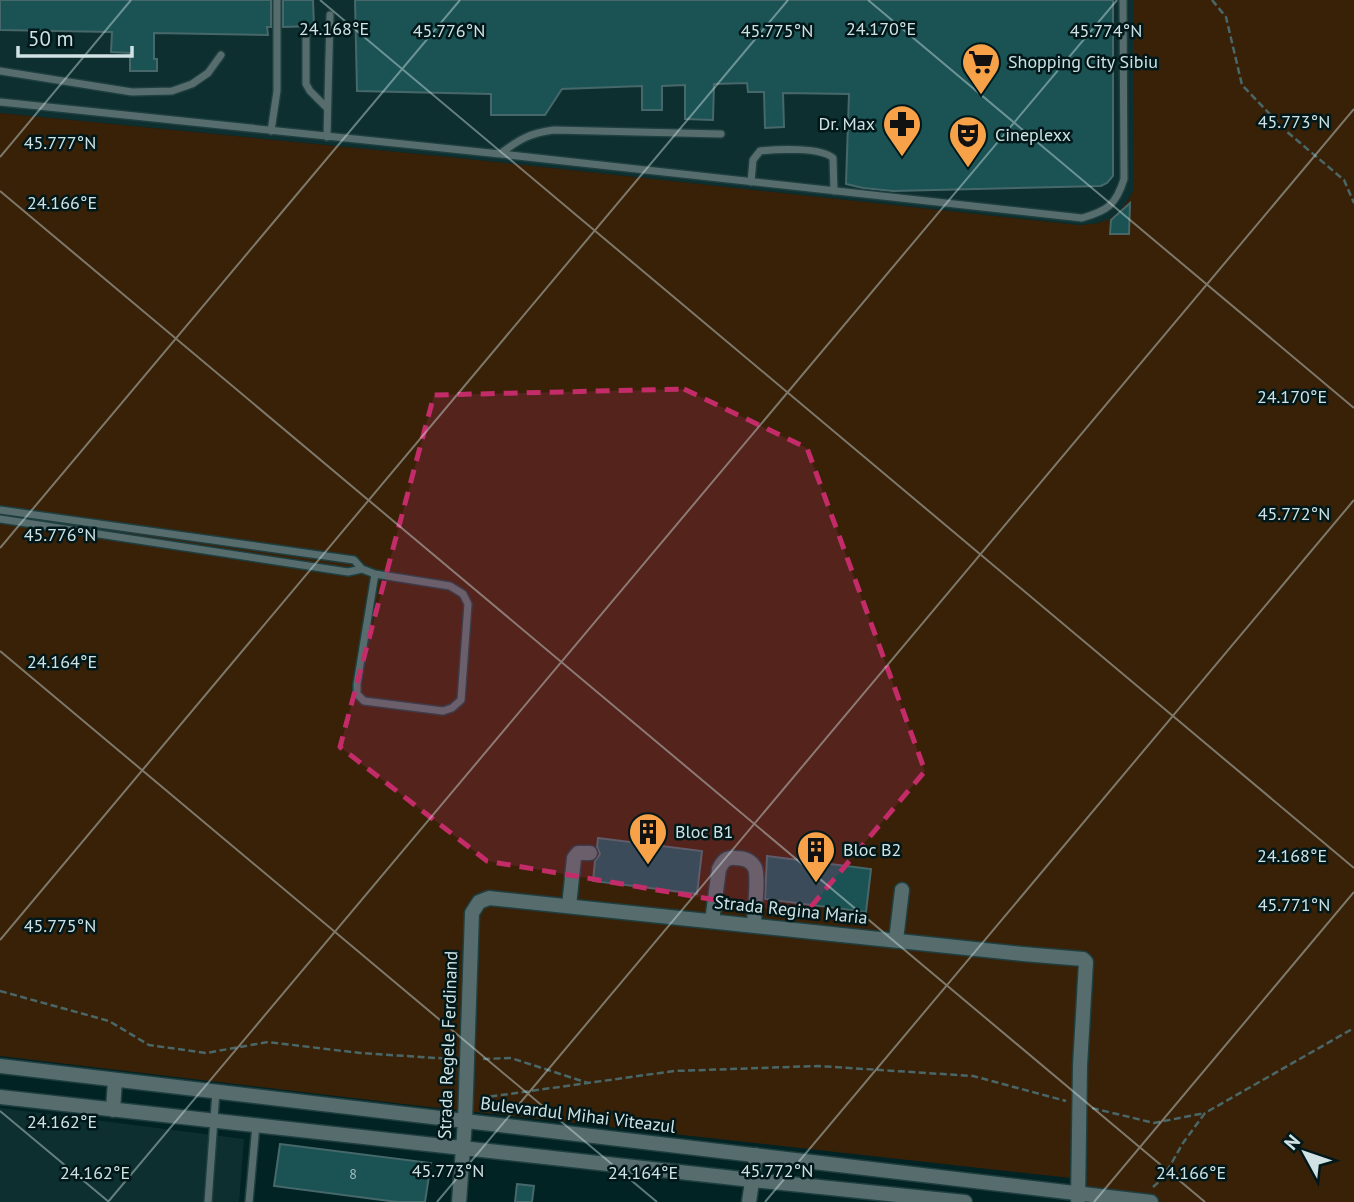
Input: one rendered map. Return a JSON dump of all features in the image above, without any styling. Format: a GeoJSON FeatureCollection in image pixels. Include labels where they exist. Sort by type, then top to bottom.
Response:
{"type":"FeatureCollection","features":[{"type":"Feature","properties":{"kind":"street"},"geometry":{"type":"LineString","coordinates":[[569,906],[574,858],[578,853],[590,853]]}},
{"type":"Feature","properties":{"kind":"street"},"geometry":{"type":"LineString","coordinates":[[712,921],[722,862],[729,857],[740,858],[749,861],[755,868],[757,878],[754,926]]}},
{"type":"Feature","properties":{"kind":"street"},"geometry":{"type":"LineString","coordinates":[[896,940],[902,890]]}},
{"type":"Feature","properties":{"kind":"street","name":"Strada Regina Maria"},"geometry":{"type":"LineString","coordinates":[[489,898],[1083,959],[1086,962],[1080,1105]]}},
{"type":"Feature","properties":{"kind":"street","name":"Strada Regele Ferdinand"},"geometry":{"type":"LineString","coordinates":[[459,1202],[465,1121],[472,913],[479,902],[489,898]]}},
{"type":"Feature","properties":{"kind":"street","name":"Bulevardul Mihai Viteazul"},"geometry":{"type":"LineString","coordinates":[[0,1066],[756,1155],[1078,1197],[1144,1201]]}},
{"type":"Feature","properties":{"kind":"street"},"geometry":{"type":"LineString","coordinates":[[113,1110],[115,1080]]}},
{"type":"Feature","properties":{"kind":"street"},"geometry":{"type":"LineString","coordinates":[[0,1097],[965,1202]]}},
{"type":"Feature","properties":{"kind":"street"},"geometry":{"type":"LineString","coordinates":[[1078,1197],[1080,1105]]}},
{"type":"Feature","properties":{"kind":"street"},"geometry":{"type":"LineString","coordinates":[[749,1202],[756,1155]]}},
{"type":"Feature","properties":{"kind":"lane"},"geometry":{"type":"LineString","coordinates":[[271,131],[277,91],[277,0]]}},
{"type":"Feature","properties":{"kind":"lane"},"geometry":{"type":"LineString","coordinates":[[0,102],[1082,218],[1100,213],[1119,193],[1124,179],[1123,0]]}},
{"type":"Feature","properties":{"kind":"lane"},"geometry":{"type":"LineString","coordinates":[[327,137],[330,15]]}},
{"type":"Feature","properties":{"kind":"lane"},"geometry":{"type":"LineString","coordinates":[[306,34],[306,84],[327,107]]}},
{"type":"Feature","properties":{"kind":"lane"},"geometry":{"type":"LineString","coordinates":[[0,71],[132,92],[172,91],[192,84],[208,73],[222,55]]}},
{"type":"Feature","properties":{"kind":"lane"},"geometry":{"type":"LineString","coordinates":[[500,154],[534,132],[554,130],[721,134]]}},
{"type":"Feature","properties":{"kind":"lane"},"geometry":{"type":"LineString","coordinates":[[751,182],[753,160],[760,151],[776,149],[822,152],[833,159],[834,191]]}},
{"type":"Feature","properties":{"kind":"lane"},"geometry":{"type":"LineString","coordinates":[[0,510],[354,560],[362,569],[375,574],[450,586],[463,594],[468,604],[461,700],[452,708],[443,711],[363,701],[357,694],[375,574]]}},
{"type":"Feature","properties":{"kind":"lane"},"geometry":{"type":"LineString","coordinates":[[0,519],[348,572],[362,569]]}},
{"type":"Feature","properties":{"kind":"lane"},"geometry":{"type":"LineString","coordinates":[[208,1202],[216,1091]]}},
{"type":"Feature","properties":{"kind":"lane"},"geometry":{"type":"LineString","coordinates":[[250,1202],[256,1125]]}},
{"type":"Feature","properties":{"kind":"path"},"geometry":{"type":"LineString","coordinates":[[1212,0],[1226,18],[1242,85],[1286,131],[1344,180],[1354,203]]}},
{"type":"Feature","properties":{"kind":"path"},"geometry":{"type":"LineString","coordinates":[[0,991],[109,1021],[149,1045],[161,1047],[206,1053],[268,1042],[360,1053],[467,1060],[510,1058],[591,1084]]}},
{"type":"Feature","properties":{"kind":"path"},"geometry":{"type":"LineString","coordinates":[[465,1100],[674,1071],[818,1066],[972,1076],[1154,1123],[1205,1113],[1354,1028]]}},
{"type":"Feature","properties":{"kind":"path"},"geometry":{"type":"LineString","coordinates":[[1144,1201],[1163,1178],[1183,1143],[1205,1113]]}},
{"type":"Feature","properties":{"kind":"highlighted area"},"geometry":{"type":"Polygon","coordinates":[[[684,389],[807,448],[925,771],[804,915],[487,861],[340,747],[434,395],[684,389]]]}},
{"type":"Feature","properties":{"kind":"shaded area"},"geometry":{"type":"Polygon","coordinates":[[[0,0],[1133,0],[1133,191],[1125,206],[1110,220],[1079,225],[449,157],[0,113],[0,0]]]}},
{"type":"Feature","properties":{"kind":"shaded area"},"geometry":{"type":"Polygon","coordinates":[[[1133,0],[1354,0],[1354,1202],[1070,1202],[1071,1178],[0,1056],[0,113],[449,157],[1079,225],[1097,223],[1112,217],[1123,207],[1133,191],[1133,0]]]}},
{"type":"Feature","properties":{"kind":"shaded area"},"geometry":{"type":"Polygon","coordinates":[[[0,1108],[244,1139],[239,1202],[0,1202],[0,1108]]]}},
{"type":"Feature","properties":{"kind":"building"},"geometry":{"type":"Polygon","coordinates":[[[0,0],[271,0],[271,27],[267,27],[268,35],[154,33],[157,71],[130,71],[130,53],[111,52],[112,32],[0,30],[0,0]]]}},
{"type":"Feature","properties":{"kind":"building"},"geometry":{"type":"Polygon","coordinates":[[[283,0],[313,0],[314,26],[283,27],[283,0]]]}},
{"type":"Feature","properties":{"kind":"building","name":"Shopping City Sibiu"},"geometry":{"type":"Polygon","coordinates":[[[355,0],[1113,0],[1113,176],[1101,186],[893,191],[846,184],[849,94],[783,93],[784,127],[765,128],[764,92],[748,92],[747,83],[714,84],[713,120],[685,119],[685,85],[662,86],[662,110],[642,110],[642,86],[562,89],[545,115],[491,115],[491,94],[357,91],[355,0]]]}},
{"type":"Feature","properties":{"kind":"building"},"geometry":{"type":"Polygon","coordinates":[[[1130,203],[1129,234],[1110,234],[1111,220],[1130,203]]]}},
{"type":"Feature","properties":{"kind":"building","name":"Bloc B1"},"geometry":{"type":"Polygon","coordinates":[[[598,838],[702,851],[697,894],[593,881],[595,861],[600,854],[597,847],[598,838]]]}},
{"type":"Feature","properties":{"kind":"building","name":"Bloc B2"},"geometry":{"type":"Polygon","coordinates":[[[767,856],[871,869],[866,912],[765,899],[767,856]]]}},
{"type":"Feature","properties":{"kind":"building"},"geometry":{"type":"Polygon","coordinates":[[[280,1144],[431,1163],[425,1202],[397,1202],[274,1186],[280,1144]]]}},
{"type":"Feature","properties":{"kind":"building"},"geometry":{"type":"Polygon","coordinates":[[[517,1184],[534,1186],[532,1202],[515,1202],[517,1184]]]}},
{"type":"Feature","properties":{"kind":"place","name":"Shopping City Sibiu"},"geometry":{"type":"Point","coordinates":[981,96]}},
{"type":"Feature","properties":{"kind":"place","name":"Dr. Max"},"geometry":{"type":"Point","coordinates":[902,158]}},
{"type":"Feature","properties":{"kind":"place","name":"Cineplexx"},"geometry":{"type":"Point","coordinates":[968,169]}},
{"type":"Feature","properties":{"kind":"place","name":"Bloc B1"},"geometry":{"type":"Point","coordinates":[648,866]}},
{"type":"Feature","properties":{"kind":"place","name":"Bloc B2"},"geometry":{"type":"Point","coordinates":[816,884]}}]}
